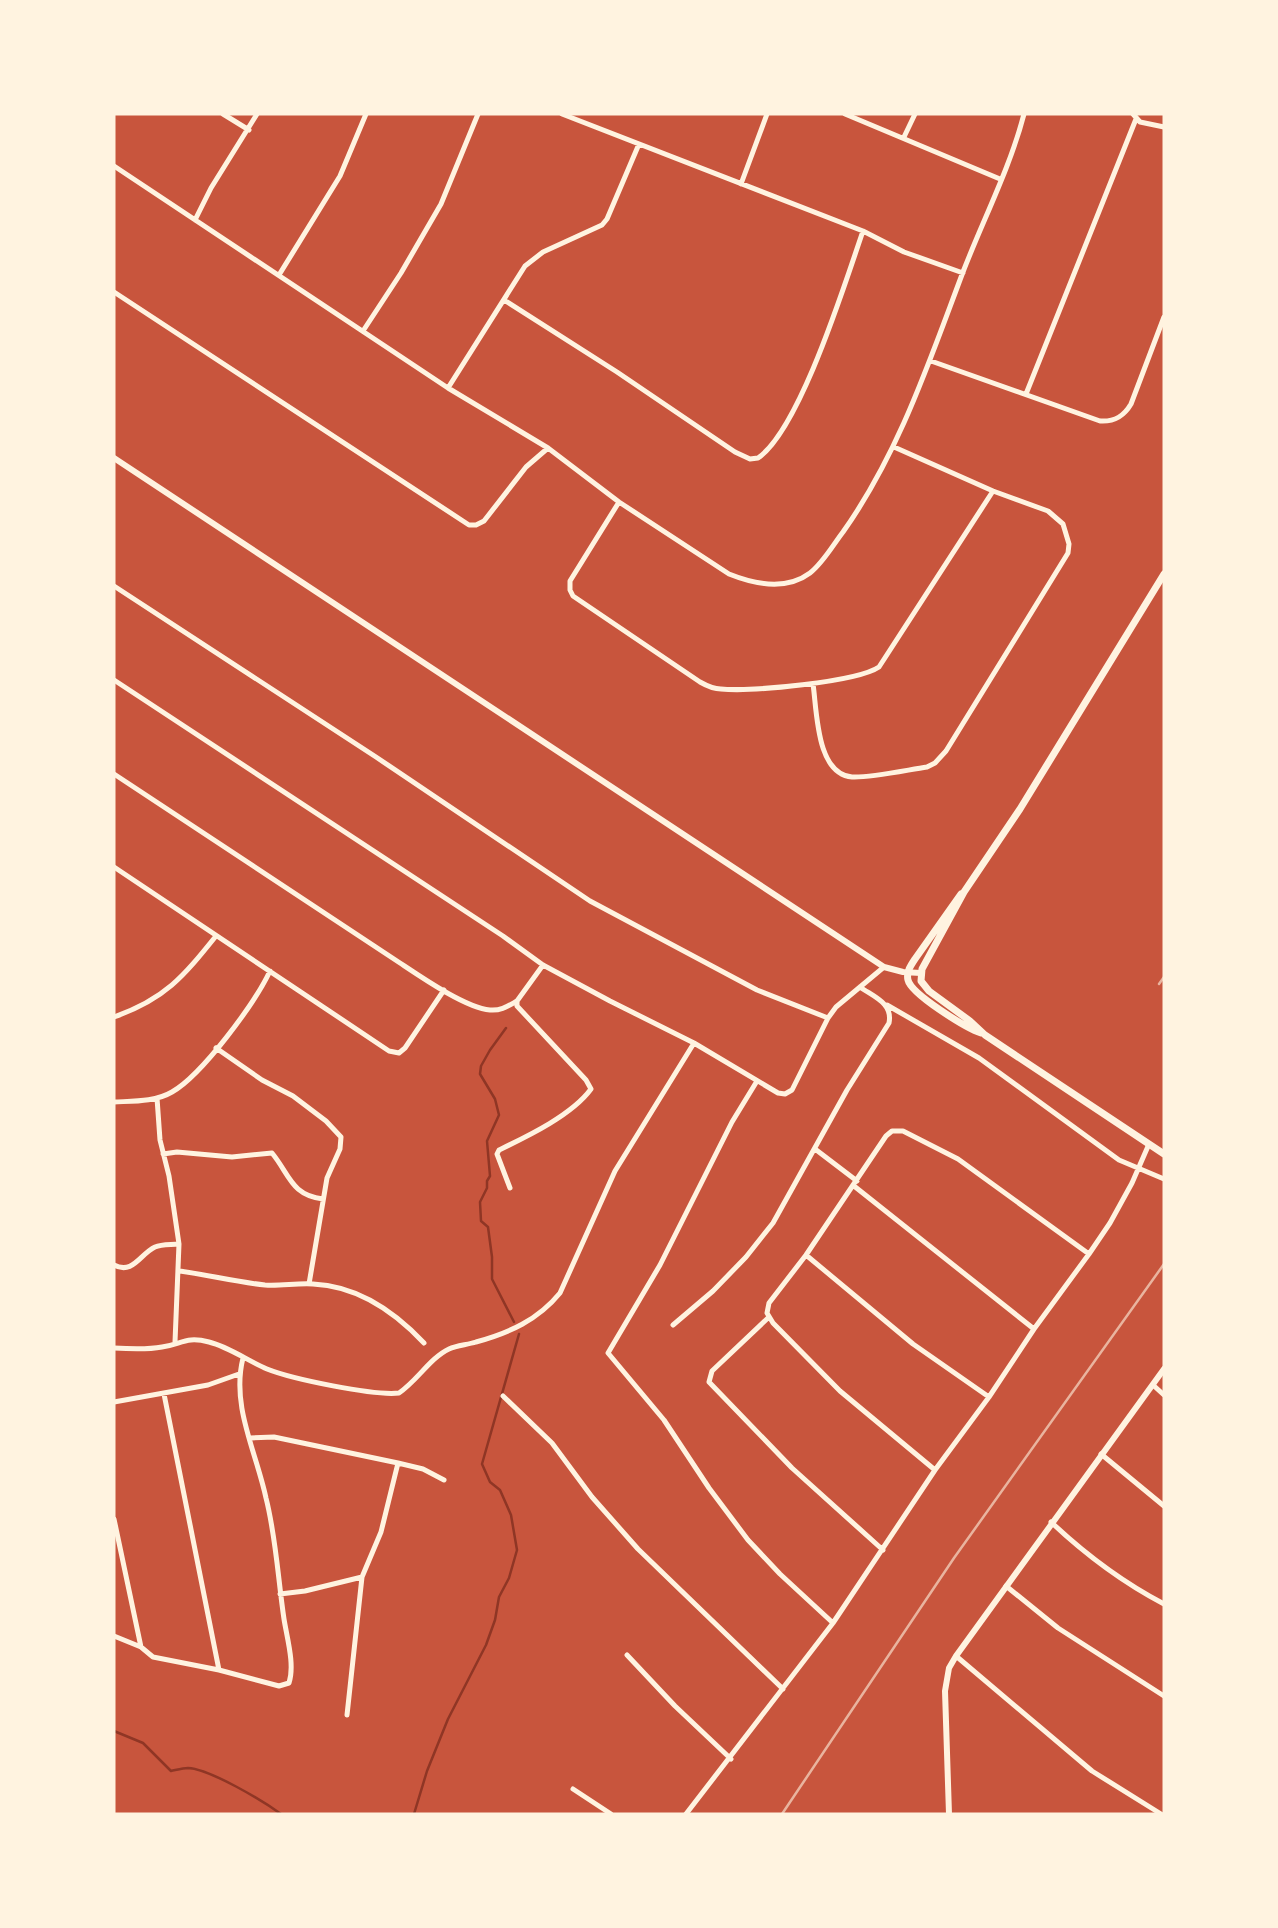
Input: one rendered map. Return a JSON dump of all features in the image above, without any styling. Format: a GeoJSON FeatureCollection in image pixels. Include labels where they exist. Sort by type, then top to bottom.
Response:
{"type":"FeatureCollection","features":[{"type":"Feature","properties":{"kind":"main road"},"geometry":{"type":"LineString","coordinates":[[1164,574],[1026,799],[964,892],[921,973],[921,981],[929,991],[985,1035],[1164,1154]]}},
{"type":"Feature","properties":{"kind":"main road"},"geometry":{"type":"LineString","coordinates":[[964,892],[947,911],[915,959],[908,972],[908,982],[914,990],[967,1027],[985,1035]]}},
{"type":"Feature","properties":{"kind":"street"},"geometry":{"type":"LineString","coordinates":[[223,114],[249,130]]}},
{"type":"Feature","properties":{"kind":"street"},"geometry":{"type":"LineString","coordinates":[[195,220],[211,188],[257,114]]}},
{"type":"Feature","properties":{"kind":"street"},"geometry":{"type":"LineString","coordinates":[[279,275],[340,176],[366,114]]}},
{"type":"Feature","properties":{"kind":"street"},"geometry":{"type":"LineString","coordinates":[[362,331],[429,227],[478,114]]}},
{"type":"Feature","properties":{"kind":"street"},"geometry":{"type":"LineString","coordinates":[[562,114],[863,231],[904,252],[963,273]]}},
{"type":"Feature","properties":{"kind":"street"},"geometry":{"type":"LineString","coordinates":[[741,184],[767,114]]}},
{"type":"Feature","properties":{"kind":"street"},"geometry":{"type":"LineString","coordinates":[[845,114],[1000,179]]}},
{"type":"Feature","properties":{"kind":"street"},"geometry":{"type":"LineString","coordinates":[[904,137],[915,114]]}},
{"type":"Feature","properties":{"kind":"street"},"geometry":{"type":"LineString","coordinates":[[114,167],[448,388],[548,448],[619,502],[729,574],[749,582],[779,584],[809,574],[820,563],[860,507],[894,447],[931,361],[1024,114]]}},
{"type":"Feature","properties":{"kind":"street"},"geometry":{"type":"LineString","coordinates":[[1026,394],[1135,116],[1145,124],[1164,127]]}},
{"type":"Feature","properties":{"kind":"street"},"geometry":{"type":"LineString","coordinates":[[448,388],[525,266],[543,251],[602,225],[615,203],[639,144]]}},
{"type":"Feature","properties":{"kind":"street"},"geometry":{"type":"LineString","coordinates":[[504,300],[735,452],[750,459],[758,458],[778,435],[800,396],[838,303],[863,231]]}},
{"type":"Feature","properties":{"kind":"street"},"geometry":{"type":"LineString","coordinates":[[114,292],[469,525],[484,521],[526,467],[548,448]]}},
{"type":"Feature","properties":{"kind":"street"},"geometry":{"type":"LineString","coordinates":[[931,361],[1100,421],[1118,419],[1131,404],[1164,317]]}},
{"type":"Feature","properties":{"kind":"street"},"geometry":{"type":"LineString","coordinates":[[813,684],[825,757],[839,773],[853,777],[928,767],[940,758],[1068,553],[1069,544],[1063,524],[1048,511],[993,491],[894,447]]}},
{"type":"Feature","properties":{"kind":"street"},"geometry":{"type":"LineString","coordinates":[[114,458],[884,967],[921,973]]}},
{"type":"Feature","properties":{"kind":"street"},"geometry":{"type":"LineString","coordinates":[[619,502],[570,581],[573,596],[710,687],[732,690],[813,684],[870,673],[879,667],[993,491]]}},
{"type":"Feature","properties":{"kind":"street"},"geometry":{"type":"LineString","coordinates":[[114,586],[590,901],[757,990],[828,1018]]}},
{"type":"Feature","properties":{"kind":"street"},"geometry":{"type":"LineString","coordinates":[[114,680],[543,965],[610,1002],[694,1042],[778,1093],[789,1093],[836,1007],[884,967]]}},
{"type":"Feature","properties":{"kind":"street"},"geometry":{"type":"LineString","coordinates":[[114,774],[400,964],[444,990],[486,1009],[505,1008],[517,1001],[543,965]]}},
{"type":"Feature","properties":{"kind":"street"},"geometry":{"type":"LineString","coordinates":[[114,867],[389,1051],[399,1053],[405,1048],[444,990]]}},
{"type":"Feature","properties":{"kind":"street"},"geometry":{"type":"LineString","coordinates":[[114,1017],[169,989],[186,973],[216,936]]}},
{"type":"Feature","properties":{"kind":"street"},"geometry":{"type":"LineString","coordinates":[[114,1102],[158,1098],[172,1093],[185,1083],[253,1003],[270,971]]}},
{"type":"Feature","properties":{"kind":"street"},"geometry":{"type":"LineString","coordinates":[[860,986],[887,1005],[966,1049],[1108,1153],[1164,1179]]}},
{"type":"Feature","properties":{"kind":"street"},"geometry":{"type":"LineString","coordinates":[[510,1188],[497,1154],[499,1150],[538,1130],[578,1102],[591,1087],[519,1010],[517,1001]]}},
{"type":"Feature","properties":{"kind":"street"},"geometry":{"type":"LineString","coordinates":[[673,1325],[713,1291],[760,1241],[773,1223],[889,1023],[891,1014],[887,1005]]}},
{"type":"Feature","properties":{"kind":"street"},"geometry":{"type":"LineString","coordinates":[[114,1348],[142,1350],[166,1347],[187,1339],[211,1342],[291,1377],[399,1393],[409,1387],[450,1348],[497,1335],[535,1318],[560,1293],[615,1171],[694,1042]]}},
{"type":"Feature","properties":{"kind":"street"},"geometry":{"type":"LineString","coordinates":[[216,1048],[262,1080],[293,1096],[326,1121],[341,1137],[340,1149],[327,1178],[309,1284]]}},
{"type":"Feature","properties":{"kind":"street"},"geometry":{"type":"LineString","coordinates":[[757,1081],[732,1122],[660,1265],[608,1353],[664,1420],[748,1541],[833,1623]]}},
{"type":"Feature","properties":{"kind":"street"},"geometry":{"type":"LineString","coordinates":[[158,1098],[160,1140],[169,1176],[179,1244],[180,1271],[175,1342]]}},
{"type":"Feature","properties":{"kind":"street"},"geometry":{"type":"LineString","coordinates":[[935,1471],[840,1391],[769,1317],[769,1303],[806,1255],[886,1136],[892,1131],[903,1131],[958,1159],[1089,1254]]}},
{"type":"Feature","properties":{"kind":"street"},"geometry":{"type":"LineString","coordinates":[[686,1814],[731,1759],[833,1623],[935,1471],[1089,1254],[1110,1223],[1149,1144]]}},
{"type":"Feature","properties":{"kind":"street"},"geometry":{"type":"LineString","coordinates":[[815,1149],[1034,1329]]}},
{"type":"Feature","properties":{"kind":"street"},"geometry":{"type":"LineString","coordinates":[[163,1154],[177,1152],[218,1157],[272,1153],[284,1166],[296,1189],[309,1197],[323,1199]]}},
{"type":"Feature","properties":{"kind":"street"},"geometry":{"type":"LineString","coordinates":[[114,1265],[129,1268],[154,1248],[179,1244]]}},
{"type":"Feature","properties":{"kind":"street"},"geometry":{"type":"LineString","coordinates":[[806,1255],[913,1344],[989,1397]]}},
{"type":"Feature","properties":{"kind":"street"},"geometry":{"type":"LineString","coordinates":[[180,1271],[254,1284],[309,1284],[346,1290],[375,1302],[407,1324],[424,1343]]}},
{"type":"Feature","properties":{"kind":"street"},"geometry":{"type":"LineString","coordinates":[[769,1317],[712,1371],[709,1382],[792,1468],[883,1550]]}},
{"type":"Feature","properties":{"kind":"street"},"geometry":{"type":"LineString","coordinates":[[114,1636],[141,1647],[153,1657],[219,1670],[279,1686],[289,1683],[291,1676],[267,1499],[242,1417],[239,1374],[243,1358]]}},
{"type":"Feature","properties":{"kind":"street"},"geometry":{"type":"LineString","coordinates":[[951,1814],[946,1690],[949,1668],[1051,1522],[1164,1369]]}},
{"type":"Feature","properties":{"kind":"street"},"geometry":{"type":"LineString","coordinates":[[114,1402],[208,1385],[239,1374]]}},
{"type":"Feature","properties":{"kind":"street"},"geometry":{"type":"LineString","coordinates":[[1153,1385],[1164,1395]]}},
{"type":"Feature","properties":{"kind":"street"},"geometry":{"type":"LineString","coordinates":[[164,1394],[219,1670]]}},
{"type":"Feature","properties":{"kind":"street"},"geometry":{"type":"LineString","coordinates":[[503,1396],[552,1443],[592,1497],[638,1549],[783,1689]]}},
{"type":"Feature","properties":{"kind":"street"},"geometry":{"type":"LineString","coordinates":[[250,1438],[274,1437],[398,1463],[424,1469],[444,1480]]}},
{"type":"Feature","properties":{"kind":"street"},"geometry":{"type":"LineString","coordinates":[[1101,1454],[1164,1506]]}},
{"type":"Feature","properties":{"kind":"street"},"geometry":{"type":"LineString","coordinates":[[347,1715],[362,1577],[382,1532],[398,1463]]}},
{"type":"Feature","properties":{"kind":"street"},"geometry":{"type":"LineString","coordinates":[[114,1518],[141,1647]]}},
{"type":"Feature","properties":{"kind":"street"},"geometry":{"type":"LineString","coordinates":[[1051,1522],[1096,1562],[1131,1587],[1164,1604]]}},
{"type":"Feature","properties":{"kind":"street"},"geometry":{"type":"LineString","coordinates":[[281,1594],[362,1577]]}},
{"type":"Feature","properties":{"kind":"street"},"geometry":{"type":"LineString","coordinates":[[1006,1586],[1058,1628],[1164,1696]]}},
{"type":"Feature","properties":{"kind":"street"},"geometry":{"type":"LineString","coordinates":[[627,1655],[675,1706],[731,1759]]}},
{"type":"Feature","properties":{"kind":"street"},"geometry":{"type":"LineString","coordinates":[[956,1656],[1093,1771],[1161,1814]]}},
{"type":"Feature","properties":{"kind":"street"},"geometry":{"type":"LineString","coordinates":[[573,1789],[611,1814]]}},
{"type":"Feature","properties":{"kind":"waterway"},"geometry":{"type":"LineString","coordinates":[[506,1028],[481,1066],[480,1074],[495,1099],[499,1115],[487,1141],[490,1176],[480,1202],[481,1221],[488,1227],[492,1279],[514,1322]]}},
{"type":"Feature","properties":{"kind":"waterway"},"geometry":{"type":"LineString","coordinates":[[414,1814],[427,1771],[448,1719],[486,1645],[495,1620],[499,1597],[509,1578],[517,1550],[511,1515],[500,1490],[490,1482],[482,1464],[519,1334]]}},
{"type":"Feature","properties":{"kind":"waterway"},"geometry":{"type":"LineString","coordinates":[[114,1731],[143,1743],[171,1771],[188,1768],[209,1774],[281,1814]]}},
{"type":"Feature","properties":{"kind":"railway"},"geometry":{"type":"LineString","coordinates":[[1159,984],[1164,977]]}},
{"type":"Feature","properties":{"kind":"railway"},"geometry":{"type":"LineString","coordinates":[[782,1814],[954,1558],[1164,1264]]}}]}
